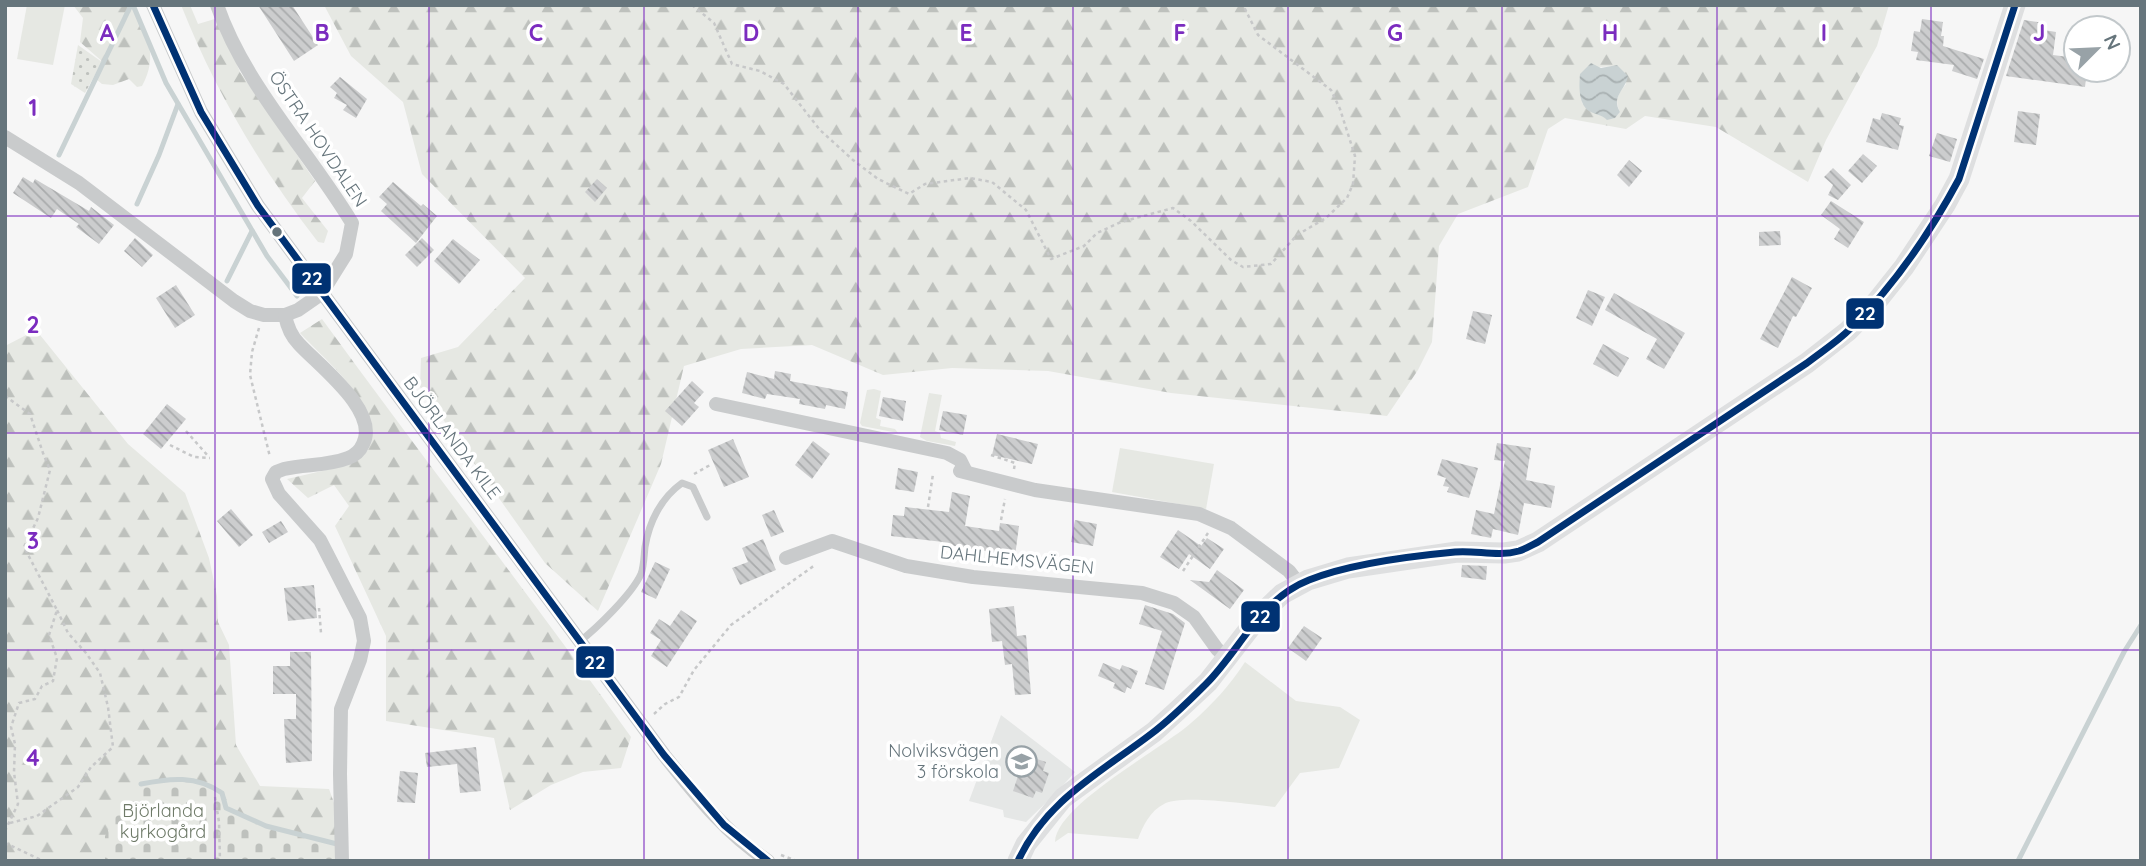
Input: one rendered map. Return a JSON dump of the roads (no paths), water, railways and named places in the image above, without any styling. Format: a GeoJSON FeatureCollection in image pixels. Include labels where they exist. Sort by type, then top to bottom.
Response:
{"type":"FeatureCollection","features":[{"type":"Feature","properties":{"kind":"street","name":"BJÖRLANDA KILE"},"geometry":{"type":"LineString","coordinates":[[153,5],[201,112],[231,164],[321,294],[578,642],[690,788],[719,821],[766,860]]}},
{"type":"Feature","properties":{"kind":"street","name":"ÖSTRA HOVDALEN"},"geometry":{"type":"LineString","coordinates":[[217,5],[223,24],[246,68],[352,223],[346,254],[321,294]]}},
{"type":"Feature","properties":{"kind":"street"},"geometry":{"type":"LineString","coordinates":[[1018,861],[1026,844],[1063,798],[1154,732],[1208,682],[1260,615],[1282,594],[1299,584],[1348,568],[1467,551],[1504,553],[1528,548],[1807,363],[1848,331],[1877,301],[1903,267],[1955,187],[2015,5]]}},
{"type":"Feature","properties":{"kind":"street"},"geometry":{"type":"LineString","coordinates":[[5,137],[79,183],[250,311],[285,315],[298,310],[321,294]]}},
{"type":"Feature","properties":{"kind":"street"},"geometry":{"type":"LineString","coordinates":[[285,315],[290,332],[298,343],[350,396],[362,413],[367,436],[357,453],[346,459],[284,468],[275,474],[272,480],[320,540],[360,618],[364,641],[360,660],[341,709],[342,861]]}},
{"type":"Feature","properties":{"kind":"street"},"geometry":{"type":"LineString","coordinates":[[716,404],[947,453],[960,460],[963,472],[1035,490],[1199,514],[1231,528],[1277,561],[1299,584]]}},
{"type":"Feature","properties":{"kind":"street","name":"DAHLHEMSVÄGEN"},"geometry":{"type":"LineString","coordinates":[[786,558],[832,541],[874,557],[918,568],[973,577],[1142,593],[1174,603],[1194,617],[1226,657]]}},
{"type":"Feature","properties":{"kind":"lane"},"geometry":{"type":"LineString","coordinates":[[578,642],[607,617],[640,574],[648,528],[671,490],[681,483],[693,487],[707,517]]}},
{"type":"Feature","properties":{"kind":"water"},"geometry":{"type":"Polygon","coordinates":[[[1591,63],[1601,68],[1617,65],[1628,76],[1618,98],[1620,112],[1615,118],[1607,120],[1591,112],[1582,101],[1580,74],[1591,63]]]}},
{"type":"Feature","properties":{"kind":"waterway"},"geometry":{"type":"LineString","coordinates":[[59,155],[131,5]]}},
{"type":"Feature","properties":{"kind":"waterway"},"geometry":{"type":"LineString","coordinates":[[133,5],[166,83],[267,256],[297,296]]}},
{"type":"Feature","properties":{"kind":"waterway"},"geometry":{"type":"LineString","coordinates":[[137,204],[178,104]]}},
{"type":"Feature","properties":{"kind":"waterway"},"geometry":{"type":"LineString","coordinates":[[227,281],[252,231]]}},
{"type":"Feature","properties":{"kind":"waterway"},"geometry":{"type":"LineString","coordinates":[[2018,861],[2124,652],[2141,625]]}},
{"type":"Feature","properties":{"kind":"waterway"},"geometry":{"type":"LineString","coordinates":[[141,784],[173,779],[202,783],[222,793],[226,808],[266,826],[337,844]]}},
{"type":"Feature","properties":{"kind":"place","name":"Nolviksvägen 3 förskola"},"geometry":{"type":"Point","coordinates":[1022,761]}},
{"type":"Feature","properties":{"kind":"park label","name":"Björlanda kyrkogård"},"geometry":{"type":"Point","coordinates":[163,821]}}]}
